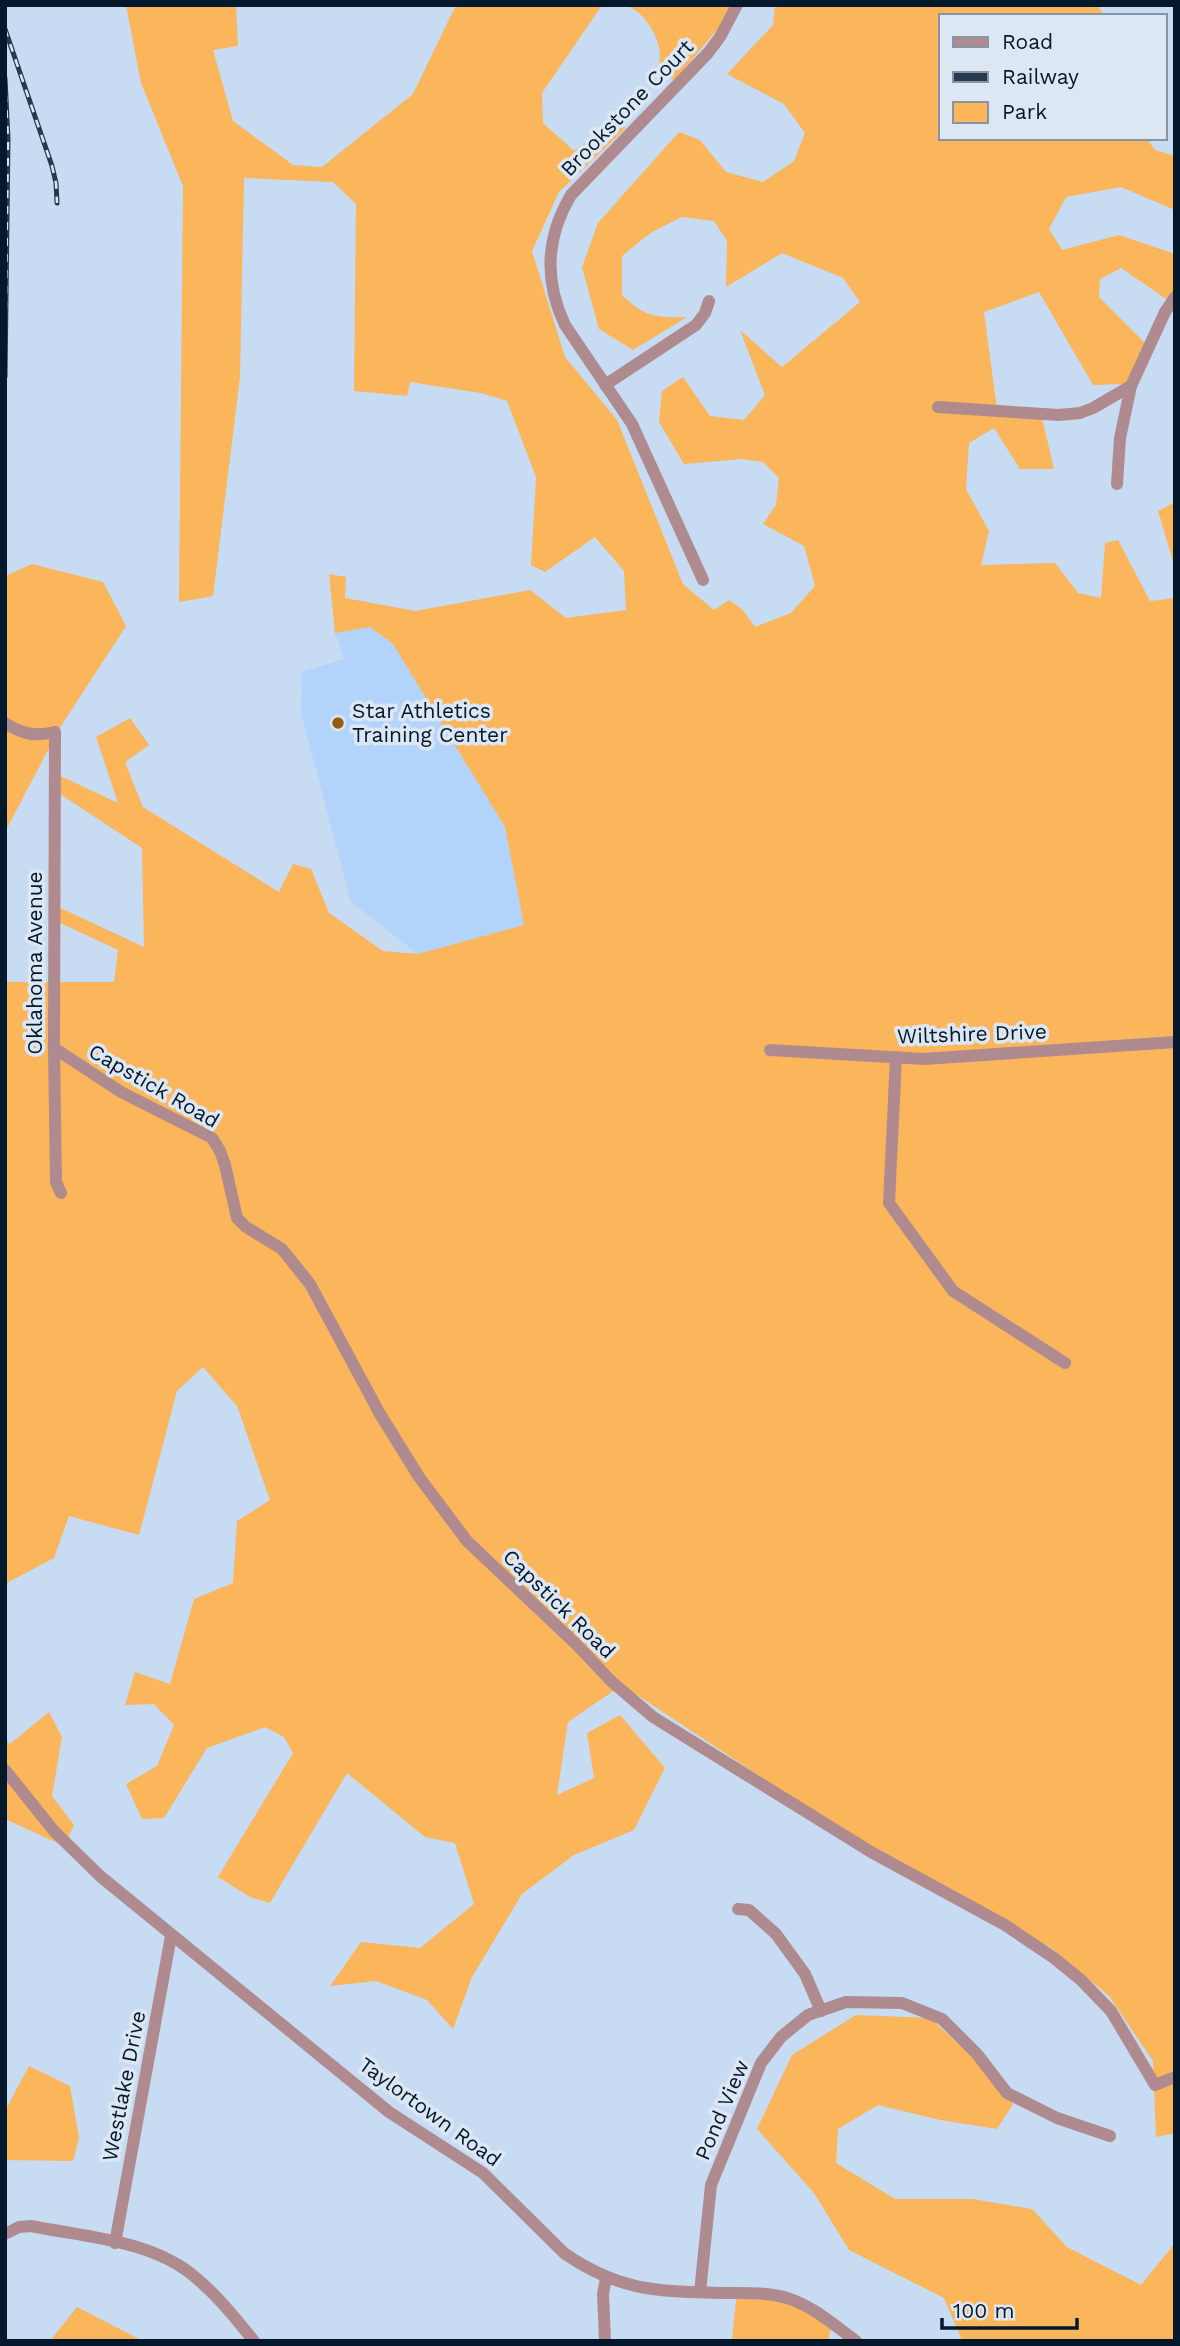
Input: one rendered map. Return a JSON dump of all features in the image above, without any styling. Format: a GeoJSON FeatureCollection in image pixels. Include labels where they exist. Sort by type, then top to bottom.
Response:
{"type":"FeatureCollection","features":[{"type":"Feature","properties":{"kind":"street","name":"Brookstone Court"},"geometry":{"type":"LineString","coordinates":[[703,580],[632,424],[565,325],[553,294],[550,261],[558,221],[567,201],[580,183],[708,53],[737,5]]}},
{"type":"Feature","properties":{"kind":"street"},"geometry":{"type":"LineString","coordinates":[[1117,484],[1120,438],[1132,386],[1175,297]]}},
{"type":"Feature","properties":{"kind":"street"},"geometry":{"type":"LineString","coordinates":[[606,385],[696,325],[705,313],[709,301]]}},
{"type":"Feature","properties":{"kind":"street"},"geometry":{"type":"LineString","coordinates":[[938,407],[1043,414],[1080,413],[1132,386]]}},
{"type":"Feature","properties":{"kind":"street","name":"Oklahoma Avenue"},"geometry":{"type":"LineString","coordinates":[[5,723],[29,735],[55,732],[54,1048],[56,1182],[61,1193]]}},
{"type":"Feature","properties":{"kind":"street","name":"Wiltshire Drive"},"geometry":{"type":"LineString","coordinates":[[770,1050],[937,1058],[1175,1042]]}},
{"type":"Feature","properties":{"kind":"street","name":"Capstick Road"},"geometry":{"type":"LineString","coordinates":[[54,1048],[121,1092],[212,1138],[223,1158],[237,1217],[246,1227],[282,1249],[310,1284],[380,1414],[419,1476],[467,1541],[577,1645],[611,1681],[634,1702],[674,1730],[901,1870],[1005,1924],[1039,1947],[1081,1980],[1111,2011],[1155,2085],[1175,2077]]}},
{"type":"Feature","properties":{"kind":"street"},"geometry":{"type":"LineString","coordinates":[[897,1057],[889,1203],[953,1291],[1065,1363]]}},
{"type":"Feature","properties":{"kind":"street","name":"Taylortown Road"},"geometry":{"type":"LineString","coordinates":[[5,1770],[67,1846],[100,1876],[390,2112],[483,2173],[564,2253],[606,2278],[645,2289],[761,2293],[791,2299],[823,2316],[856,2341]]}},
{"type":"Feature","properties":{"kind":"street"},"geometry":{"type":"LineString","coordinates":[[738,1909],[749,1910],[776,1934],[806,1974],[821,2011]]}},
{"type":"Feature","properties":{"kind":"street","name":"Westlake Drive"},"geometry":{"type":"LineString","coordinates":[[115,2243],[172,1936]]}},
{"type":"Feature","properties":{"kind":"street","name":"Pond View"},"geometry":{"type":"LineString","coordinates":[[700,2292],[711,2185],[761,2063],[781,2037],[808,2015],[846,2002],[902,2003],[942,2020],[977,2054],[1007,2093],[1058,2118],[1110,2136]]}},
{"type":"Feature","properties":{"kind":"street"},"geometry":{"type":"LineString","coordinates":[[5,2234],[19,2227],[31,2226],[115,2243],[162,2257],[194,2276],[226,2306],[254,2341]]}},
{"type":"Feature","properties":{"kind":"street"},"geometry":{"type":"LineString","coordinates":[[605,2341],[603,2294],[606,2278]]}},
{"type":"Feature","properties":{"kind":"shaded area"},"geometry":{"type":"Polygon","coordinates":[[[370,627],[393,644],[505,827],[525,925],[418,954],[351,902],[301,713],[302,672],[344,659],[335,633],[370,627]]]}},
{"type":"Feature","properties":{"kind":"green space"},"geometry":{"type":"Polygon","coordinates":[[[126,5],[236,5],[238,46],[213,50],[233,121],[293,165],[322,167],[413,94],[456,5],[602,5],[542,93],[543,123],[574,151],[615,121],[626,128],[559,192],[532,251],[565,357],[617,420],[683,584],[714,610],[729,600],[743,610],[755,627],[791,613],[815,586],[804,546],[763,524],[776,505],[779,478],[763,462],[741,459],[684,464],[659,422],[662,391],[683,377],[710,416],[744,420],[765,395],[740,330],[782,367],[860,302],[843,278],[782,253],[726,287],[727,241],[714,221],[681,217],[649,234],[622,256],[622,295],[637,308],[652,315],[687,317],[633,350],[599,329],[582,267],[598,223],[679,132],[700,140],[726,172],[763,182],[794,161],[805,133],[784,104],[727,74],[773,25],[775,5],[1097,5],[1104,14],[939,14],[939,140],[1148,140],[1155,150],[1175,156],[1175,210],[1121,187],[1066,197],[1049,229],[1062,250],[1119,235],[1175,254],[1175,299],[1172,303],[1121,268],[1100,279],[1099,297],[1149,347],[1130,384],[1093,385],[1039,292],[984,312],[997,409],[1041,414],[1054,469],[1020,469],[994,428],[969,443],[966,489],[989,531],[981,565],[1055,563],[1078,593],[1101,598],[1105,543],[1118,540],[1150,601],[1175,598],[1175,2133],[1156,2137],[1153,2061],[1109,1996],[1050,1947],[888,1861],[622,1685],[568,1722],[557,1795],[594,1778],[587,1733],[620,1715],[665,1768],[634,1830],[574,1855],[522,1894],[472,1977],[453,2029],[427,2000],[376,1981],[330,1986],[361,1942],[420,1948],[474,1904],[455,1843],[425,1837],[347,1773],[270,1903],[250,1897],[218,1877],[293,1753],[284,1737],[265,1727],[207,1748],[164,1818],[142,1819],[126,1784],[157,1766],[174,1725],[154,1704],[125,1705],[135,1672],[170,1684],[194,1599],[233,1583],[237,1521],[270,1500],[237,1406],[203,1367],[177,1391],[139,1535],[69,1516],[54,1558],[5,1584],[5,982],[114,982],[118,950],[54,920],[54,905],[144,947],[142,848],[54,790],[54,773],[118,803],[96,737],[130,718],[149,745],[125,762],[143,807],[279,892],[293,864],[311,869],[329,913],[383,951],[418,954],[524,925],[505,827],[393,644],[370,627],[335,633],[329,574],[346,577],[345,598],[415,611],[530,590],[566,618],[626,610],[624,571],[595,537],[545,572],[531,565],[536,477],[507,401],[481,393],[410,382],[407,396],[354,391],[356,204],[333,182],[244,178],[240,377],[213,596],[179,602],[183,186],[141,83],[126,5]]]}},
{"type":"Feature","properties":{"kind":"green space"},"geometry":{"type":"Polygon","coordinates":[[[623,5],[733,5],[730,14],[675,80],[659,75],[660,50],[654,34],[636,10],[623,5]]]}},
{"type":"Feature","properties":{"kind":"green space"},"geometry":{"type":"Polygon","coordinates":[[[1175,502],[1175,568],[1158,511],[1175,502]]]}},
{"type":"Feature","properties":{"kind":"green space"},"geometry":{"type":"Polygon","coordinates":[[[32,564],[103,582],[126,626],[59,729],[5,832],[5,576],[32,564]]]}},
{"type":"Feature","properties":{"kind":"green space"},"geometry":{"type":"Polygon","coordinates":[[[49,1712],[62,1737],[52,1796],[74,1825],[64,1846],[5,1819],[5,1739],[10,1744],[49,1712]]]}},
{"type":"Feature","properties":{"kind":"green space"},"geometry":{"type":"Polygon","coordinates":[[[856,2015],[930,2018],[977,2061],[1013,2104],[997,2129],[940,2120],[878,2105],[838,2129],[836,2163],[895,2199],[973,2199],[1032,2209],[1067,2247],[1141,2285],[1175,2243],[1175,2341],[959,2341],[961,2338],[944,2298],[849,2250],[814,2193],[757,2129],[792,2055],[856,2015]]]}},
{"type":"Feature","properties":{"kind":"green space"},"geometry":{"type":"Polygon","coordinates":[[[29,2066],[70,2086],[79,2138],[73,2161],[5,2160],[5,2111],[29,2066]]]}},
{"type":"Feature","properties":{"kind":"green space"},"geometry":{"type":"Polygon","coordinates":[[[736,2299],[787,2300],[832,2324],[828,2341],[732,2341],[736,2299]]]}},
{"type":"Feature","properties":{"kind":"green space"},"geometry":{"type":"Polygon","coordinates":[[[77,2307],[143,2341],[50,2341],[77,2307]]]}},
{"type":"Feature","properties":{"kind":"railway"},"geometry":{"type":"LineString","coordinates":[[5,29],[52,166],[57,203]]}},
{"type":"Feature","properties":{"kind":"railway"},"geometry":{"type":"LineString","coordinates":[[5,78],[8,139],[5,377]]}},
{"type":"Feature","properties":{"kind":"place","name":"Star Athletics Training Center"},"geometry":{"type":"Point","coordinates":[338,723]}}]}
